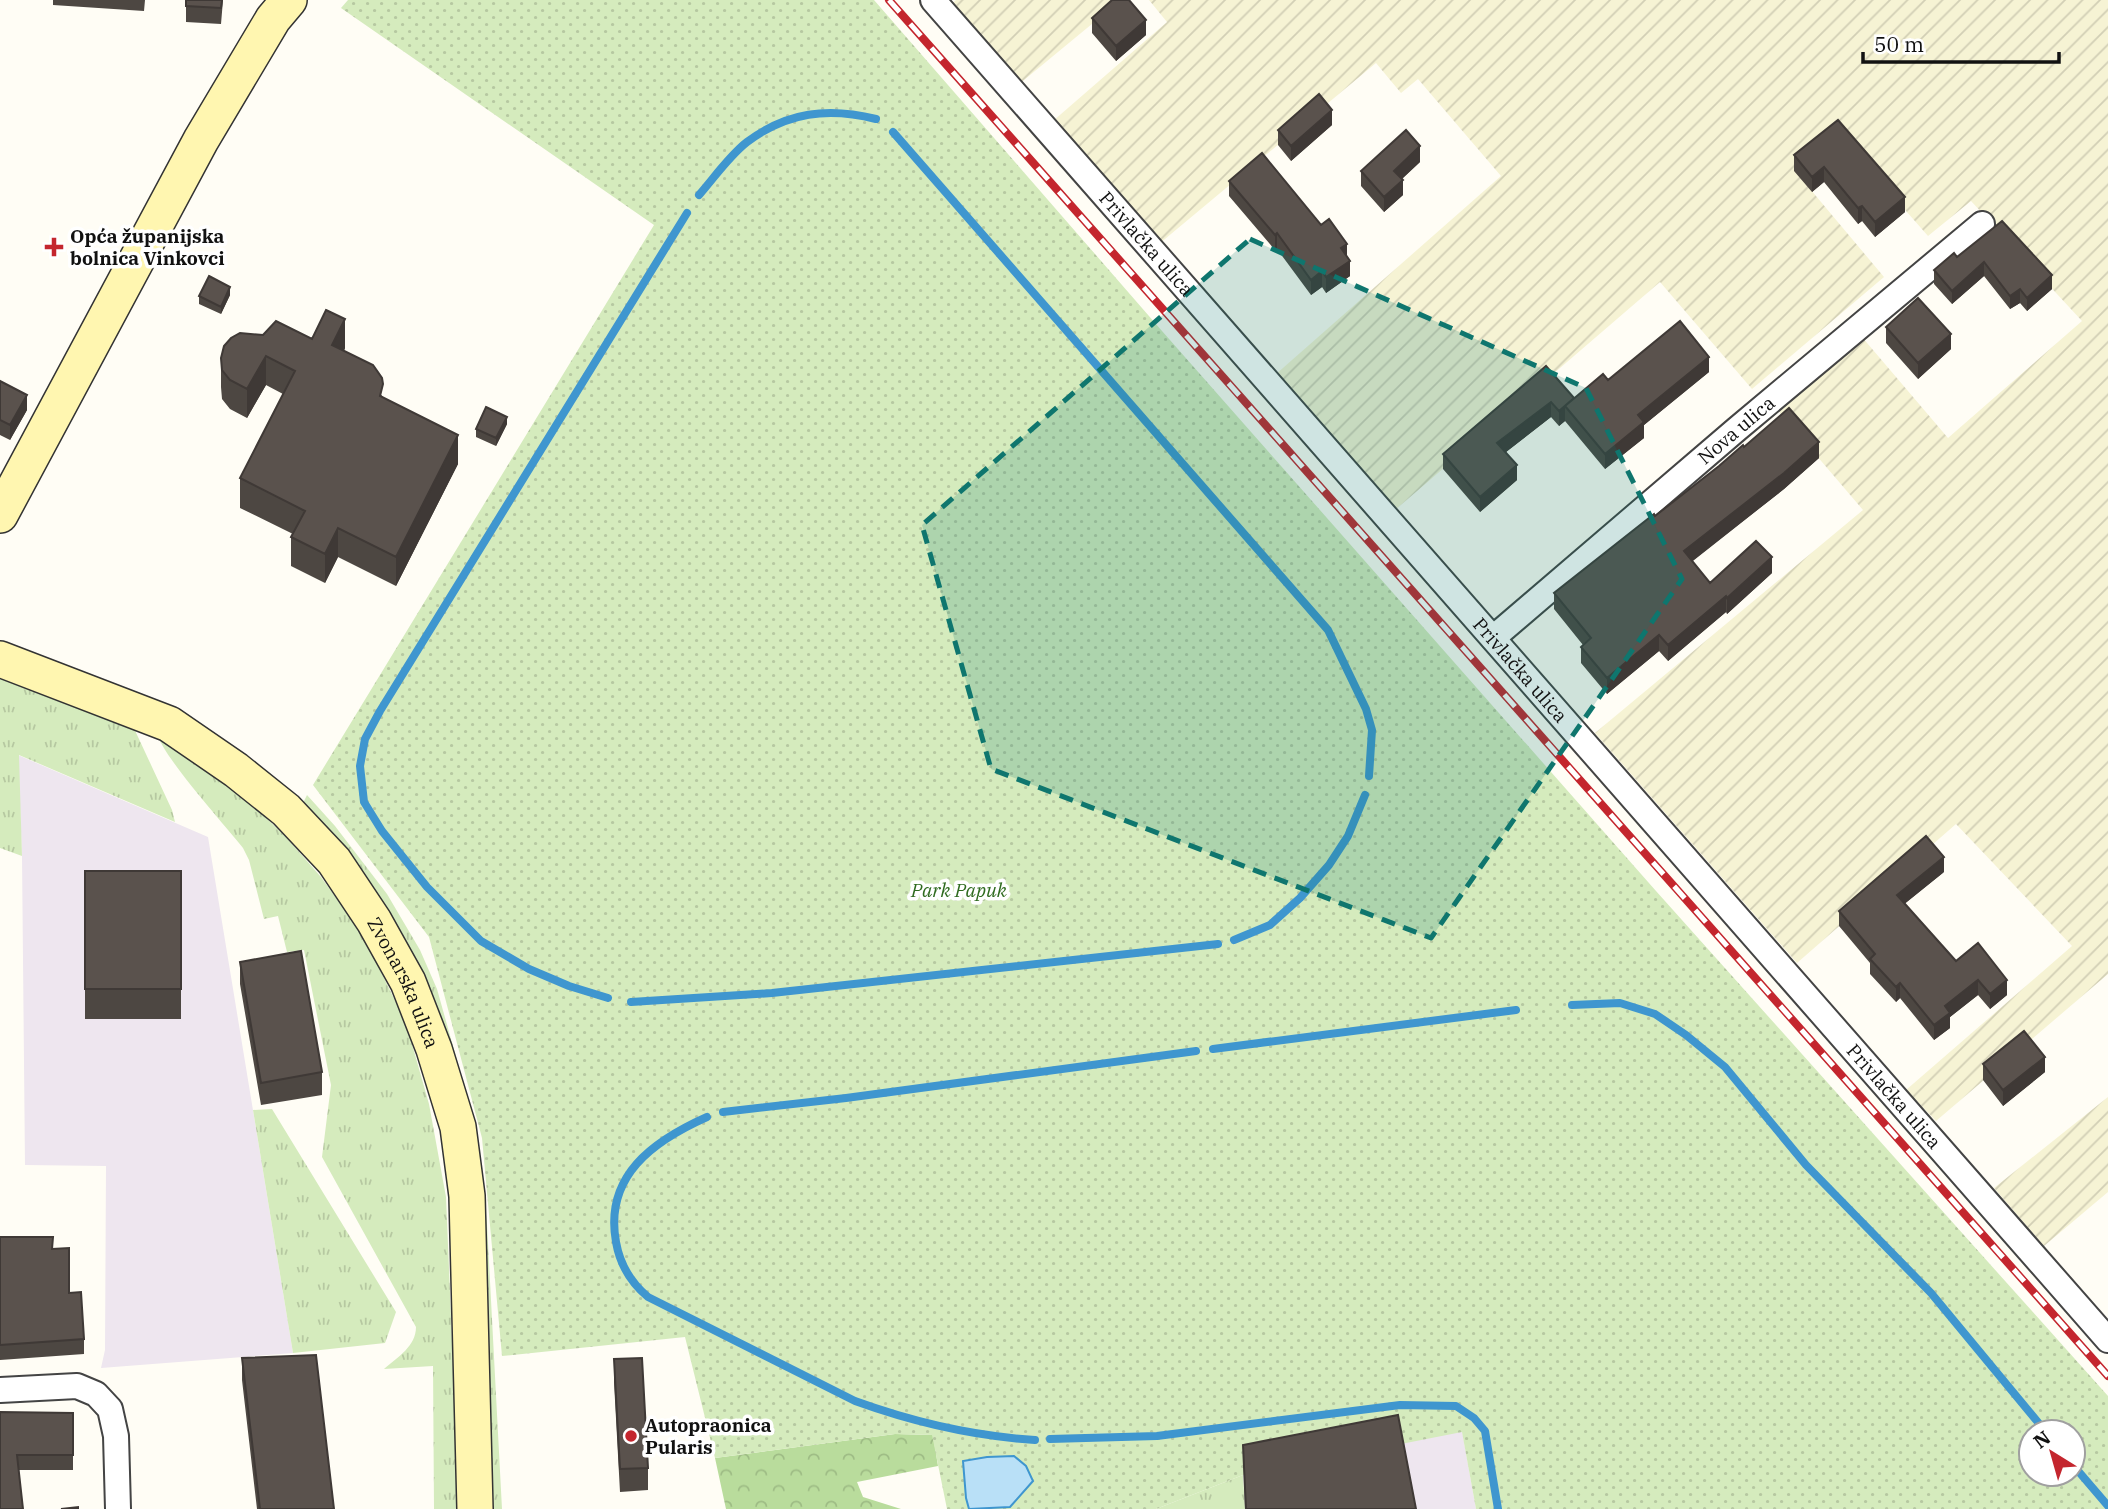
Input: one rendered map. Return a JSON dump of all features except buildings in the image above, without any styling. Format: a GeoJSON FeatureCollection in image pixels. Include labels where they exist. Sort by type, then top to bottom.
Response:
{"type":"FeatureCollection","features":[{"type":"Feature","properties":{"kind":"main road"},"geometry":{"type":"LineString","coordinates":[[0,515],[201,140],[273,19],[289,0]]}},
{"type":"Feature","properties":{"kind":"main road","name":"Zvonarska ulica"},"geometry":{"type":"LineString","coordinates":[[0,659],[169,724],[236,770],[286,810],[334,861],[374,921],[408,982],[434,1049],[458,1127],[466,1182],[470,1265],[475,1509]]}},
{"type":"Feature","properties":{"kind":"street","name":"Privlačka ulica"},"geometry":{"type":"LineString","coordinates":[[933,0],[2108,1340]]}},
{"type":"Feature","properties":{"kind":"street","name":"Nova ulica"},"geometry":{"type":"LineString","coordinates":[[1493,638],[1982,224]]}},
{"type":"Feature","properties":{"kind":"street"},"geometry":{"type":"LineString","coordinates":[[0,1390],[76,1386],[96,1394],[110,1409],[116,1436],[118,1509]]}},
{"type":"Feature","properties":{"kind":"highlighted area"},"geometry":{"type":"Polygon","coordinates":[[[1250,239],[1586,388],[1682,579],[1431,938],[991,769],[922,525],[1250,239]]]}},
{"type":"Feature","properties":{"kind":"shaded area"},"geometry":{"type":"Polygon","coordinates":[[[956,0],[1121,0],[1018,85],[949,6],[956,0]]]}},
{"type":"Feature","properties":{"kind":"shaded area"},"geometry":{"type":"Polygon","coordinates":[[[1149,0],[2108,0],[2108,974],[1936,1121],[1906,1090],[2072,946],[1956,824],[1797,963],[1595,733],[1863,510],[1770,401],[1856,330],[1948,438],[2082,321],[1971,201],[1928,236],[1870,170],[1795,171],[1884,277],[1752,389],[1660,282],[1395,510],[1275,375],[1501,176],[1418,79],[1401,93],[1376,63],[1159,244],[1053,121],[1167,22],[1149,0]]]}},
{"type":"Feature","properties":{"kind":"shaded area"},"geometry":{"type":"Polygon","coordinates":[[[18,755],[208,837],[293,1353],[101,1368],[105,1350],[106,1166],[25,1165],[22,856],[18,755]]]}},
{"type":"Feature","properties":{"kind":"shaded area"},"geometry":{"type":"Polygon","coordinates":[[[2108,1097],[2108,1192],[2044,1246],[1994,1188],[2108,1097]]]}},
{"type":"Feature","properties":{"kind":"shaded area"},"geometry":{"type":"Polygon","coordinates":[[[1462,1431],[1476,1509],[1245,1509],[1243,1475],[1462,1431]]]}},
{"type":"Feature","properties":{"kind":"green space","name":"Park Papuk"},"geometry":{"type":"Polygon","coordinates":[[[348,0],[874,0],[1656,891],[2108,1396],[2108,1509],[1476,1509],[1462,1432],[1243,1475],[1156,1509],[947,1509],[932,1435],[895,1434],[715,1458],[685,1337],[502,1356],[482,1138],[429,937],[313,785],[654,225],[341,8],[348,0]]]}},
{"type":"Feature","properties":{"kind":"green space"},"geometry":{"type":"Polygon","coordinates":[[[0,672],[132,724],[175,822],[19,755],[22,856],[0,848],[0,672]]]}},
{"type":"Feature","properties":{"kind":"green space"},"geometry":{"type":"Polygon","coordinates":[[[158,735],[233,786],[285,836],[321,877],[363,935],[406,1023],[429,1104],[446,1197],[459,1509],[434,1509],[433,1366],[384,1369],[410,1345],[416,1327],[322,1157],[331,1085],[304,950],[287,952],[278,916],[264,919],[249,860],[243,848],[182,774],[158,735]]]}},
{"type":"Feature","properties":{"kind":"green space"},"geometry":{"type":"Polygon","coordinates":[[[307,795],[335,826],[387,894],[420,950],[437,989],[465,1089],[477,1133],[487,1224],[502,1509],[487,1509],[465,1120],[302,805],[307,795]]]}},
{"type":"Feature","properties":{"kind":"green space"},"geometry":{"type":"Polygon","coordinates":[[[272,1109],[396,1312],[385,1343],[293,1353],[253,1110],[272,1109]]]}},
{"type":"Feature","properties":{"kind":"green space"},"geometry":{"type":"Polygon","coordinates":[[[895,1434],[933,1435],[938,1466],[857,1482],[863,1497],[901,1509],[726,1509],[715,1458],[895,1434]]]}},
{"type":"Feature","properties":{"kind":"green space"},"geometry":{"type":"Polygon","coordinates":[[[1243,1475],[1245,1509],[1156,1509],[1243,1475]]]}},
{"type":"Feature","properties":{"kind":"water"},"geometry":{"type":"Polygon","coordinates":[[[1014,1456],[1026,1466],[1033,1481],[1010,1507],[969,1509],[963,1461],[1014,1456]]]}},
{"type":"Feature","properties":{"kind":"waterway"},"geometry":{"type":"LineString","coordinates":[[699,195],[740,148],[777,124],[793,118],[825,113],[876,119]]}},
{"type":"Feature","properties":{"kind":"waterway"},"geometry":{"type":"LineString","coordinates":[[893,132],[1328,630],[1366,709],[1372,730],[1369,776]]}},
{"type":"Feature","properties":{"kind":"waterway"},"geometry":{"type":"LineString","coordinates":[[608,998],[569,986],[529,969],[481,941],[427,887],[382,831],[364,802],[360,766],[365,739],[380,711],[687,213]]}},
{"type":"Feature","properties":{"kind":"waterway"},"geometry":{"type":"LineString","coordinates":[[1234,940],[1270,925],[1300,898],[1329,865],[1348,836],[1365,795]]}},
{"type":"Feature","properties":{"kind":"waterway"},"geometry":{"type":"LineString","coordinates":[[631,1002],[772,993],[1218,944]]}},
{"type":"Feature","properties":{"kind":"waterway"},"geometry":{"type":"LineString","coordinates":[[1572,1005],[1620,1003],[1655,1014],[1725,1067],[1806,1165],[1931,1293],[2034,1418]]}},
{"type":"Feature","properties":{"kind":"waterway"},"geometry":{"type":"LineString","coordinates":[[1213,1049],[1516,1010]]}},
{"type":"Feature","properties":{"kind":"waterway"},"geometry":{"type":"LineString","coordinates":[[723,1112],[1196,1051]]}},
{"type":"Feature","properties":{"kind":"waterway"},"geometry":{"type":"LineString","coordinates":[[707,1117],[668,1137],[651,1150],[625,1180],[618,1198],[614,1219],[618,1250],[631,1279],[648,1297],[855,1401],[944,1427],[1035,1440]]}},
{"type":"Feature","properties":{"kind":"waterway"},"geometry":{"type":"LineString","coordinates":[[1050,1439],[1157,1436],[1400,1405],[1456,1406],[1474,1418],[1485,1431],[1498,1509]]}},
{"type":"Feature","properties":{"kind":"waterway"},"geometry":{"type":"LineString","coordinates":[[2087,1481],[2108,1506]]}},
{"type":"Feature","properties":{"kind":"railway"},"geometry":{"type":"LineString","coordinates":[[889,0],[2108,1376]]}},
{"type":"Feature","properties":{"kind":"place","name":"Opća županijska bolnica Vinkovci"},"geometry":{"type":"Point","coordinates":[54,247]}},
{"type":"Feature","properties":{"kind":"place","name":"Autopraonica Pularis"},"geometry":{"type":"Point","coordinates":[631,1436]}}]}
